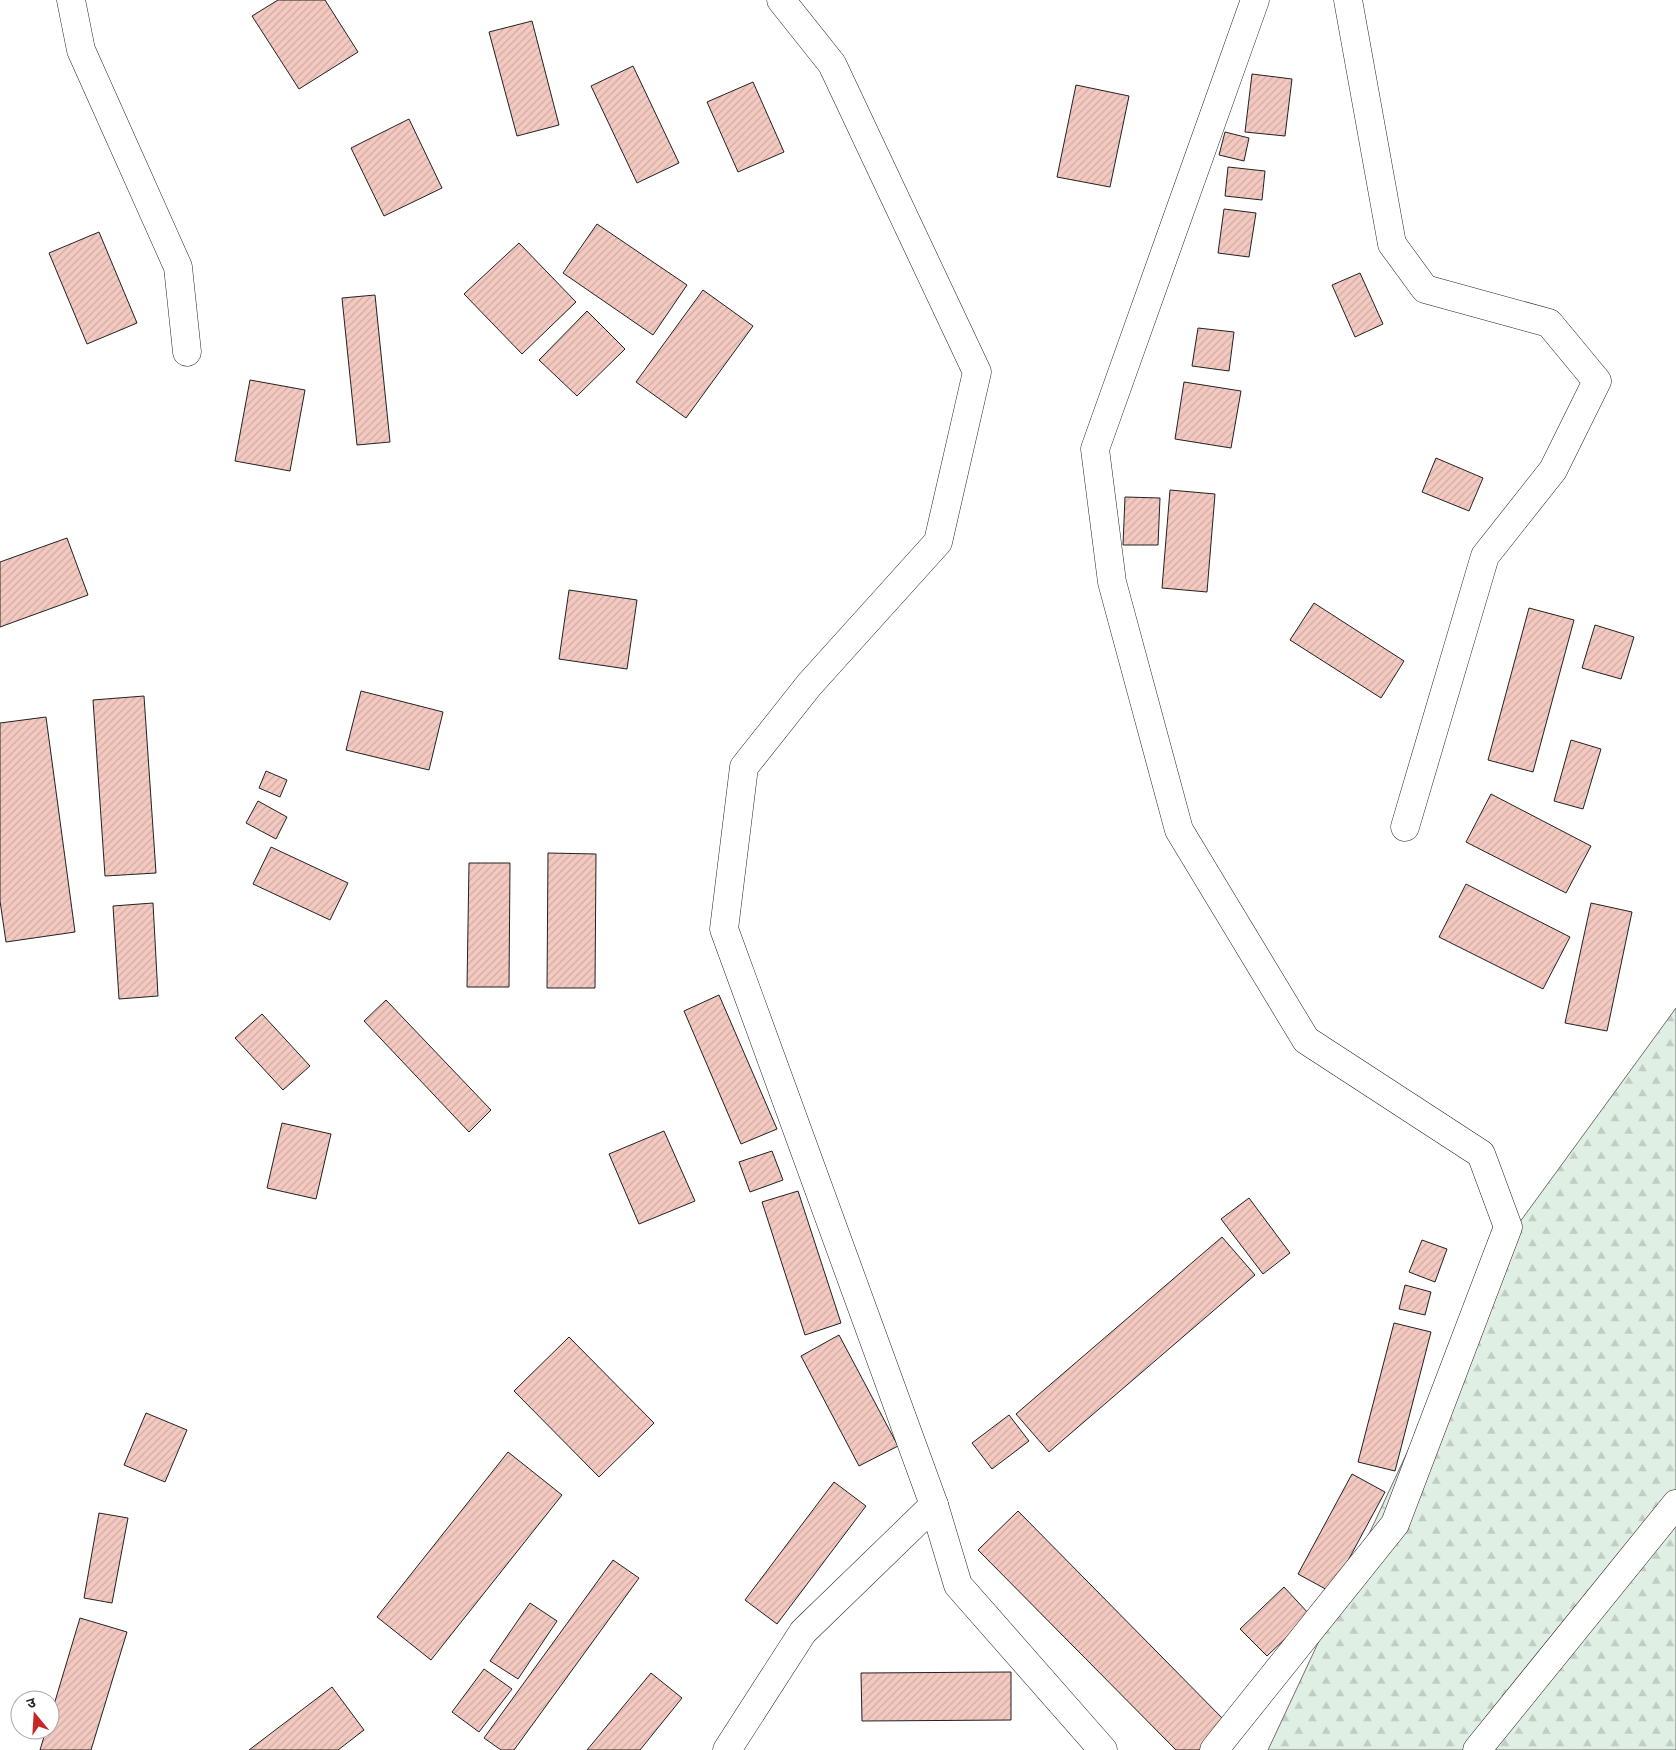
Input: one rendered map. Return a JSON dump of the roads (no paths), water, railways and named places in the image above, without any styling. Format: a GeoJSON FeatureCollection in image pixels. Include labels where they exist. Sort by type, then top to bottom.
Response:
{"type":"FeatureCollection","features":[{"type":"Feature","properties":{"kind":"street"},"geometry":{"type":"LineString","coordinates":[[71,0],[81,50],[178,267],[187,352]]}},
{"type":"Feature","properties":{"kind":"street"},"geometry":{"type":"LineString","coordinates":[[781,0],[832,64],[976,372],[938,542],[809,685],[744,767],[724,929],[934,1506],[958,1585],[1103,1750]]}},
{"type":"Feature","properties":{"kind":"street"},"geometry":{"type":"LineString","coordinates":[[1214,1750],[1395,1524],[1508,1227],[1481,1154],[1306,1040],[1179,830],[1112,582],[1096,449],[1255,0]]}},
{"type":"Feature","properties":{"kind":"street"},"geometry":{"type":"LineString","coordinates":[[1348,0],[1392,244],[1425,289],[1549,323],[1597,381],[1553,470],[1485,556],[1405,827]]}},
{"type":"Feature","properties":{"kind":"street"},"geometry":{"type":"LineString","coordinates":[[1477,1750],[1676,1504]]}},
{"type":"Feature","properties":{"kind":"street"},"geometry":{"type":"LineString","coordinates":[[728,1750],[803,1632],[934,1506]]}}]}
